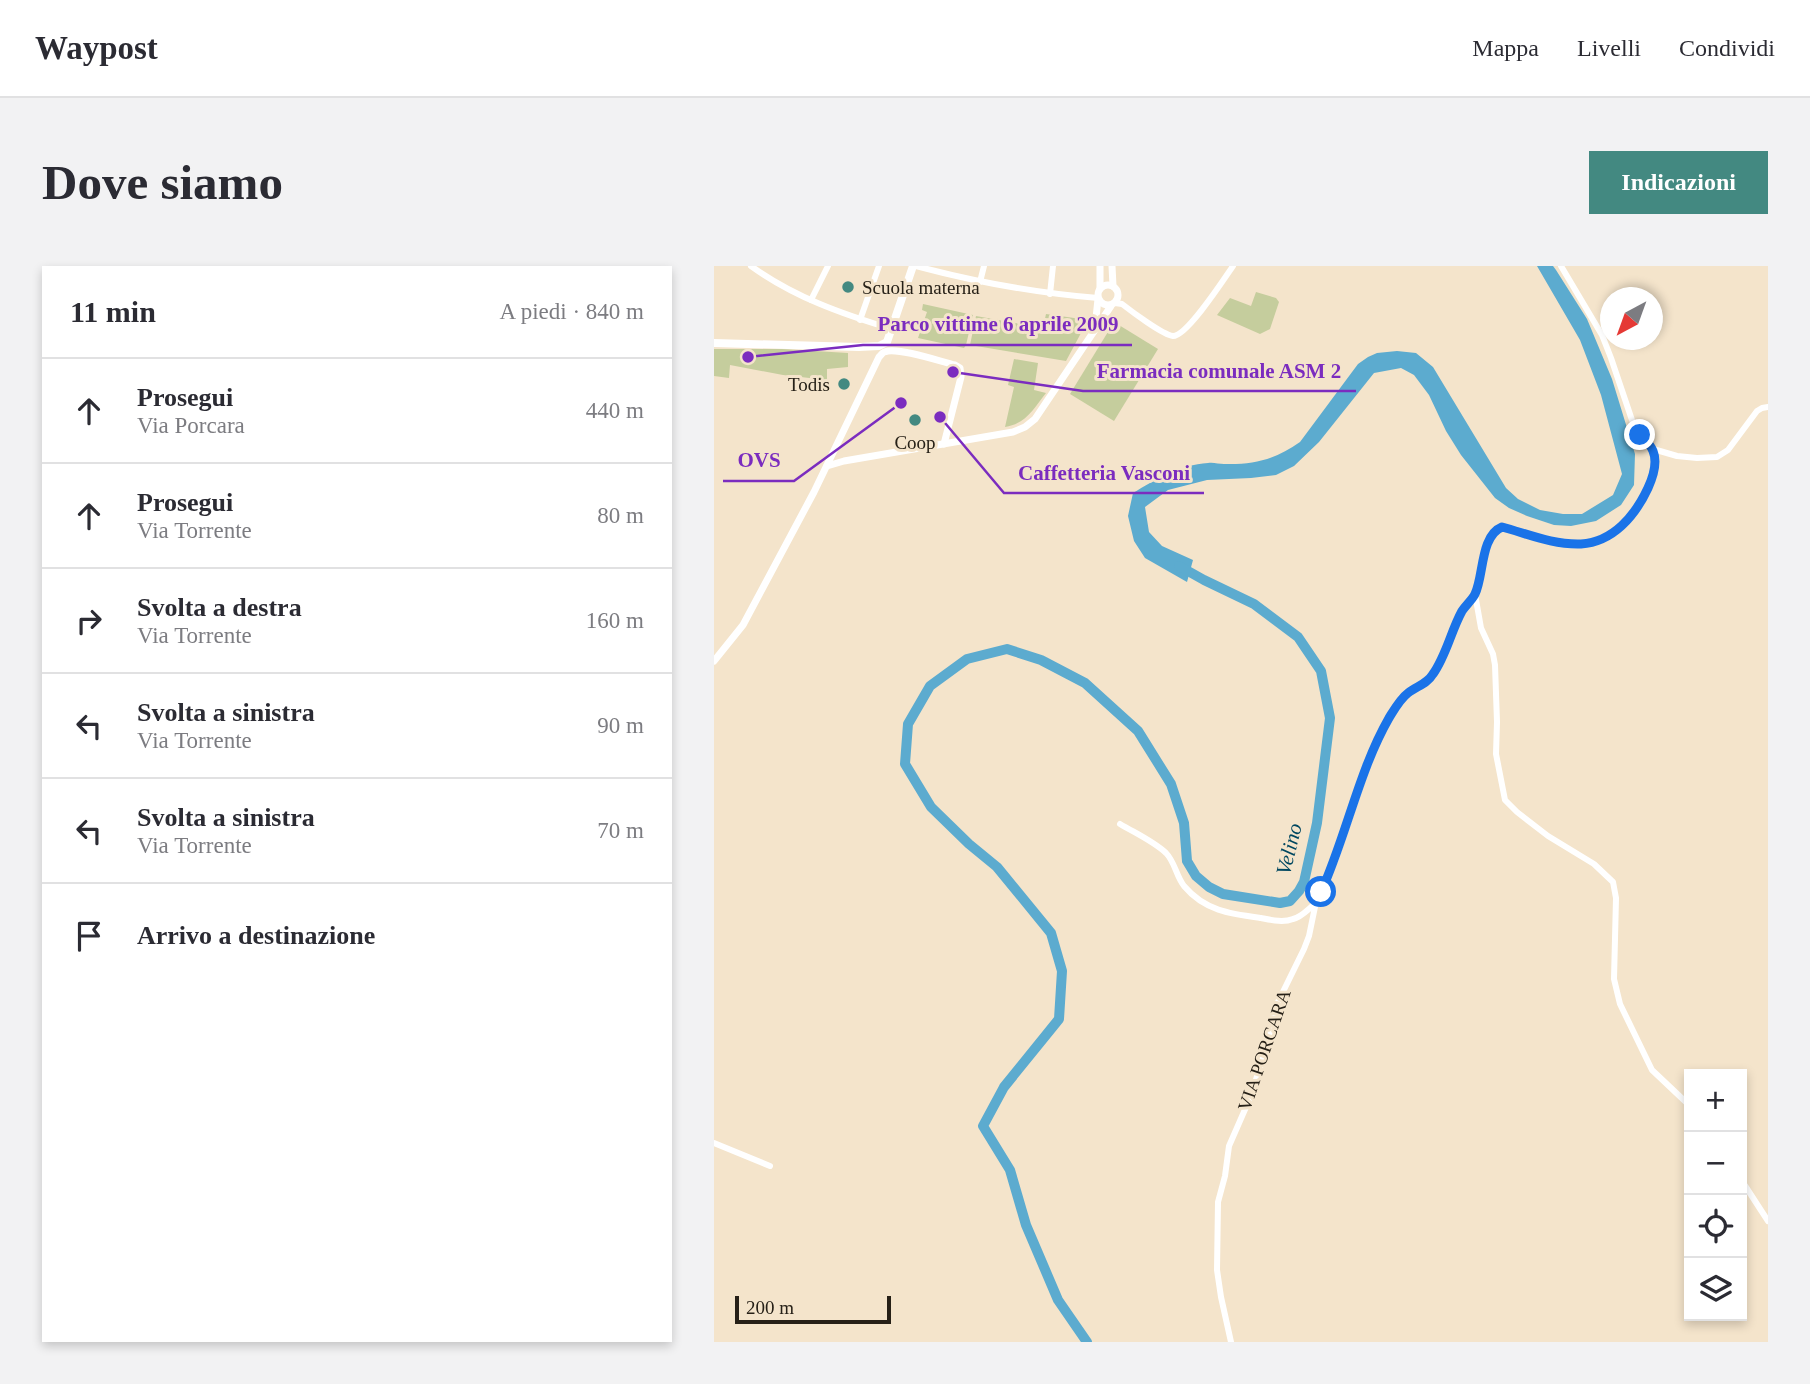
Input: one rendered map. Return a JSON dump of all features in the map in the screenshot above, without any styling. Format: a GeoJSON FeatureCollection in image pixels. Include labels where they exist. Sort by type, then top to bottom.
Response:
{"type":"FeatureCollection","features":[{"type":"Feature","properties":{"kind":"main road"},"geometry":{"type":"LineString","coordinates":[[714,343],[859,348],[879,346],[887,342],[915,266]]}},
{"type":"Feature","properties":{"kind":"street"},"geometry":{"type":"LineString","coordinates":[[751,266],[771,280],[811,300],[892,330]]}},
{"type":"Feature","properties":{"kind":"street"},"geometry":{"type":"LineString","coordinates":[[811,300],[828,266]]}},
{"type":"Feature","properties":{"kind":"street"},"geometry":{"type":"LineString","coordinates":[[860,320],[879,266]]}},
{"type":"Feature","properties":{"kind":"street"},"geometry":{"type":"LineString","coordinates":[[915,266],[980,282],[1098,299],[1104,305],[1122,304],[1164,333],[1176,335],[1191,323],[1233,266]]}},
{"type":"Feature","properties":{"kind":"street"},"geometry":{"type":"LineString","coordinates":[[980,282],[984,266]]}},
{"type":"Feature","properties":{"kind":"street"},"geometry":{"type":"LineString","coordinates":[[1050,294],[1054,266]]}},
{"type":"Feature","properties":{"kind":"street"},"geometry":{"type":"LineString","coordinates":[[1091,334],[1100,288],[1100,266]]}},
{"type":"Feature","properties":{"kind":"street"},"geometry":{"type":"LineString","coordinates":[[827,466],[1013,432],[1031,423],[1113,305],[1118,294],[1113,286],[1112,266]]}},
{"type":"Feature","properties":{"kind":"street"},"geometry":{"type":"LineString","coordinates":[[1562,266],[1602,335],[1634,426],[1653,449],[1655,460],[1651,481],[1634,513],[1608,536],[1580,544],[1546,540],[1502,527],[1497,529],[1489,540],[1475,594],[1481,628],[1495,665],[1498,769],[1505,800],[1517,812],[1548,836],[1594,864],[1613,882],[1616,898],[1614,979],[1620,1004],[1652,1070],[1684,1100]]}},
{"type":"Feature","properties":{"kind":"street"},"geometry":{"type":"LineString","coordinates":[[1100,288],[1113,286]]}},
{"type":"Feature","properties":{"kind":"street"},"geometry":{"type":"LineString","coordinates":[[887,342],[899,352]]}},
{"type":"Feature","properties":{"kind":"street"},"geometry":{"type":"LineString","coordinates":[[859,348],[873,351],[879,357]]}},
{"type":"Feature","properties":{"kind":"street"},"geometry":{"type":"LineString","coordinates":[[714,661],[743,625],[827,466],[879,357],[886,351],[960,368],[961,377],[943,444]]}},
{"type":"Feature","properties":{"kind":"street"},"geometry":{"type":"LineString","coordinates":[[1653,449],[1677,456],[1709,459],[1717,457],[1728,450],[1757,411],[1768,407]]}},
{"type":"Feature","properties":{"kind":"street","name":"VIA PORCARA"},"geometry":{"type":"LineString","coordinates":[[1231,1342],[1217,1270],[1218,1202],[1232,1137],[1250,1098],[1277,1004],[1309,936],[1316,902],[1335,861],[1365,773],[1385,726],[1403,697],[1433,676],[1463,611],[1475,594]]}},
{"type":"Feature","properties":{"kind":"street"},"geometry":{"type":"LineString","coordinates":[[1121,824],[1164,852],[1182,884],[1212,908],[1228,914],[1279,921],[1301,916],[1316,902]]}},
{"type":"Feature","properties":{"kind":"street"},"geometry":{"type":"LineString","coordinates":[[714,1143],[770,1166]]}},
{"type":"Feature","properties":{"kind":"street"},"geometry":{"type":"LineString","coordinates":[[1747,1188],[1768,1220]]}},
{"type":"Feature","properties":{"kind":"green space"},"geometry":{"type":"Polygon","coordinates":[[[1256,292],[1276,298],[1279,302],[1270,329],[1260,334],[1217,315],[1230,298],[1251,306],[1256,292]]]}},
{"type":"Feature","properties":{"kind":"green space"},"geometry":{"type":"Polygon","coordinates":[[[923,304],[973,315],[964,348],[918,338],[927,312],[922,310],[923,304]]]}},
{"type":"Feature","properties":{"kind":"green space"},"geometry":{"type":"Polygon","coordinates":[[[1046,314],[1088,320],[1066,361],[970,345],[976,316],[1043,328],[1046,314]]]}},
{"type":"Feature","properties":{"kind":"green space"},"geometry":{"type":"Polygon","coordinates":[[[1114,322],[1158,349],[1114,421],[1070,394],[1114,322]]]}},
{"type":"Feature","properties":{"kind":"green space"},"geometry":{"type":"Polygon","coordinates":[[[714,349],[848,353],[848,367],[827,369],[827,380],[730,365],[729,378],[714,376],[714,349]]]}},
{"type":"Feature","properties":{"kind":"green space"},"geometry":{"type":"Polygon","coordinates":[[[1014,359],[1038,363],[1034,390],[1046,393],[1024,419],[1005,427],[1014,387],[1008,385],[1014,359]]]}},
{"type":"Feature","properties":{"kind":"water"},"geometry":{"type":"Polygon","coordinates":[[[1537,266],[1553,266],[1556,270],[1587,319],[1612,379],[1635,454],[1634,485],[1621,505],[1596,521],[1571,526],[1554,525],[1509,508],[1495,498],[1461,455],[1429,395],[1414,375],[1401,368],[1374,373],[1319,442],[1294,466],[1276,475],[1207,480],[1168,490],[1145,507],[1149,532],[1162,546],[1193,560],[1187,582],[1145,558],[1134,541],[1128,516],[1133,493],[1159,478],[1198,464],[1255,462],[1291,448],[1300,442],[1358,364],[1377,353],[1416,353],[1433,367],[1506,488],[1518,499],[1540,510],[1582,514],[1613,495],[1622,474],[1601,395],[1580,340],[1537,266]]]}},
{"type":"Feature","properties":{"kind":"waterway","name":"Velino"},"geometry":{"type":"LineString","coordinates":[[1087,1342],[1058,1300],[1026,1225],[1010,1170],[983,1126],[1004,1087],[1059,1019],[1062,971],[1051,933],[997,867],[931,807],[905,764],[908,724],[930,686],[967,659],[1007,649],[1041,660],[1085,683],[1138,731],[1171,784],[1184,823],[1187,861],[1196,876],[1223,894],[1280,903],[1290,901],[1304,882],[1317,823],[1330,718],[1321,671],[1298,637],[1254,604],[1179,566]]}},
{"type":"Feature","properties":{"kind":"place","name":"Scuola materna"},"geometry":{"type":"Point","coordinates":[848,287]}},
{"type":"Feature","properties":{"kind":"place","name":"Parco vittime 6 aprile 2009"},"geometry":{"type":"Point","coordinates":[748,357]}},
{"type":"Feature","properties":{"kind":"place","name":"Farmacia comunale ASM 2"},"geometry":{"type":"Point","coordinates":[953,372]}},
{"type":"Feature","properties":{"kind":"place","name":"Todis"},"geometry":{"type":"Point","coordinates":[844,384]}},
{"type":"Feature","properties":{"kind":"place","name":"OVS"},"geometry":{"type":"Point","coordinates":[901,403]}},
{"type":"Feature","properties":{"kind":"place","name":"Caffetteria Vasconi"},"geometry":{"type":"Point","coordinates":[940,417]}},
{"type":"Feature","properties":{"kind":"place","name":"Coop"},"geometry":{"type":"Point","coordinates":[915,420]}},
{"type":"Feature","properties":{"kind":"route"},"geometry":{"type":"LineString","coordinates":[[1321,892],[1335,861],[1381,733],[1403,697],[1433,676],[1463,611],[1475,594],[1492,534],[1502,527],[1546,540],[1580,544],[1608,536],[1629,520],[1651,481],[1655,460],[1653,449],[1640,435]]}}]}
